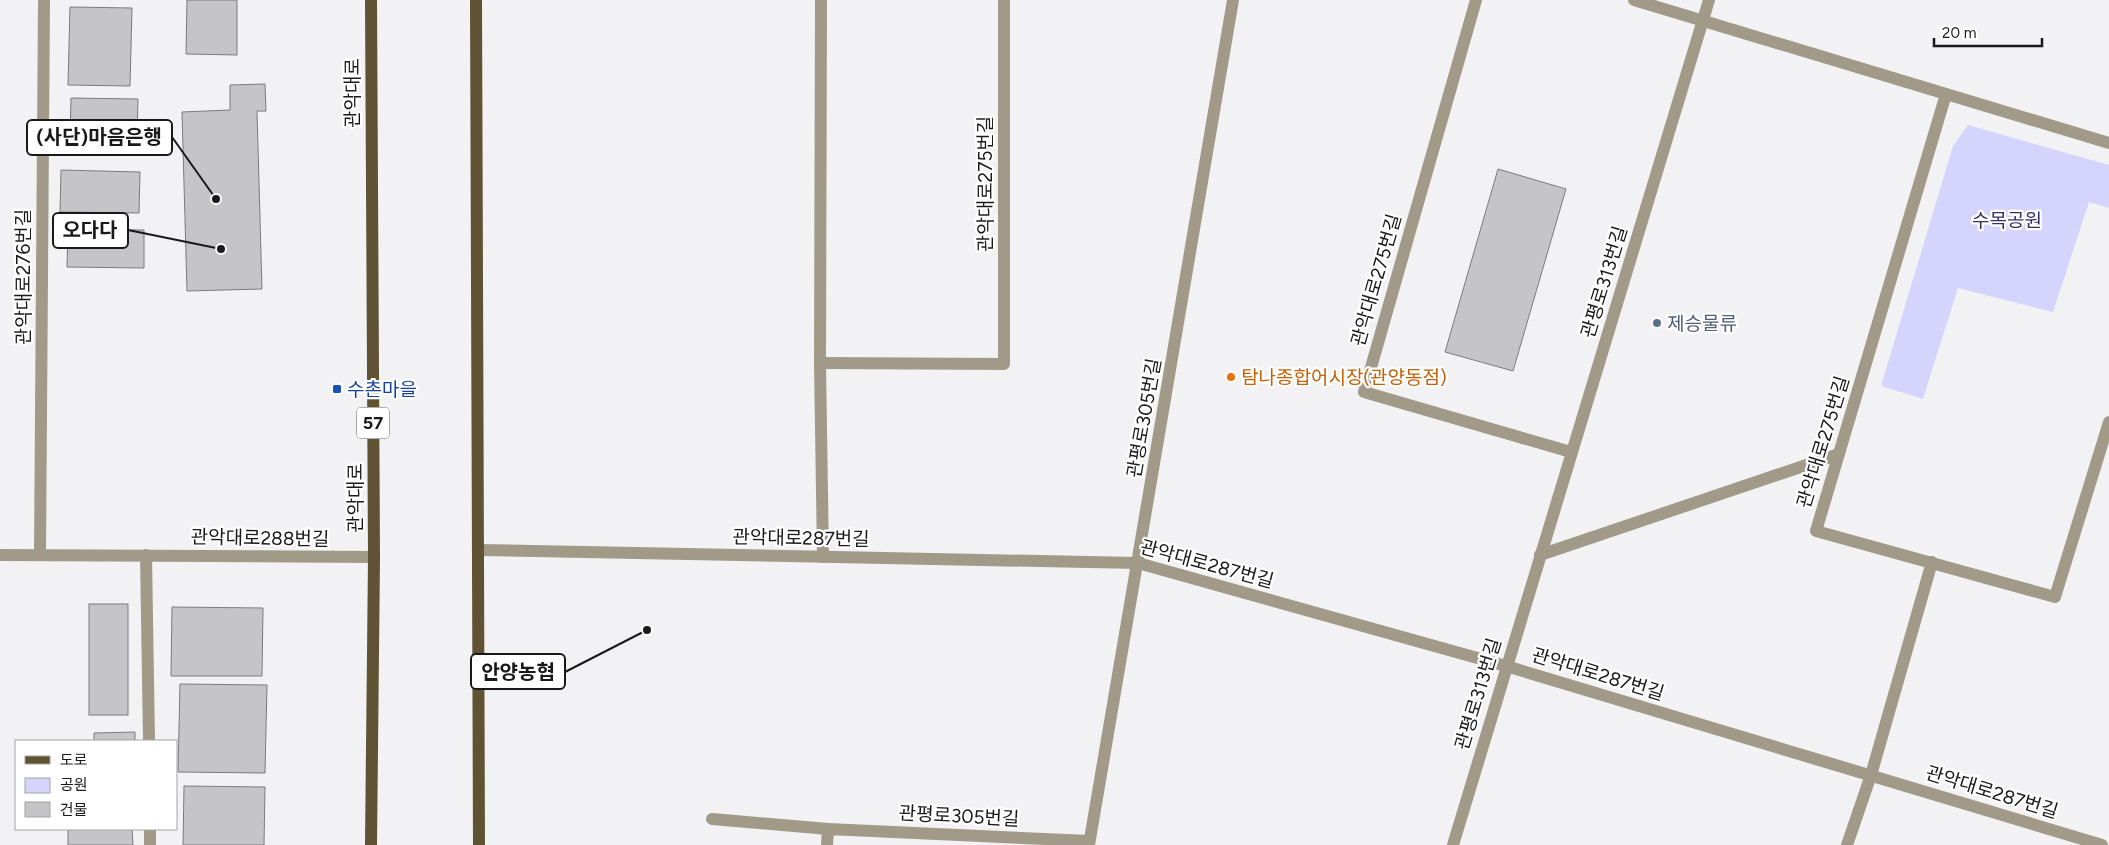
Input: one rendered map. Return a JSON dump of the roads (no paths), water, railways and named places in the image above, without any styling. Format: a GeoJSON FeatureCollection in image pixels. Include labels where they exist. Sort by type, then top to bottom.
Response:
{"type":"FeatureCollection","features":[{"type":"Feature","properties":{"kind":"main road","name":"관악대로"},"geometry":{"type":"LineString","coordinates":[[371,0],[374,557],[371,845]]}},
{"type":"Feature","properties":{"kind":"main road"},"geometry":{"type":"LineString","coordinates":[[476,0],[479,845]]}},
{"type":"Feature","properties":{"kind":"street","name":"관악대로276번길"},"geometry":{"type":"LineString","coordinates":[[40,554],[44,0]]}},
{"type":"Feature","properties":{"kind":"street"},"geometry":{"type":"LineString","coordinates":[[821,0],[820,363],[823,557]]}},
{"type":"Feature","properties":{"kind":"street","name":"관악대로275번길"},"geometry":{"type":"LineString","coordinates":[[820,363],[1004,364],[1004,0]]}},
{"type":"Feature","properties":{"kind":"street","name":"관평로305번길"},"geometry":{"type":"LineString","coordinates":[[712,819],[828,829],[1089,843],[1233,0]]}},
{"type":"Feature","properties":{"kind":"street","name":"관악대로275번길"},"geometry":{"type":"LineString","coordinates":[[1476,0],[1364,392],[1571,452]]}},
{"type":"Feature","properties":{"kind":"street"},"geometry":{"type":"LineString","coordinates":[[1634,0],[2109,143]]}},
{"type":"Feature","properties":{"kind":"street","name":"관평로313번길"},"geometry":{"type":"LineString","coordinates":[[1453,845],[1709,0]]}},
{"type":"Feature","properties":{"kind":"street","name":"관악대로275번길"},"geometry":{"type":"LineString","coordinates":[[1946,94],[1816,531],[2055,597],[2109,422]]}},
{"type":"Feature","properties":{"kind":"street"},"geometry":{"type":"LineString","coordinates":[[1540,555],[1838,454]]}},
{"type":"Feature","properties":{"kind":"street","name":"관악대로287번길"},"geometry":{"type":"LineString","coordinates":[[479,550],[1138,563],[1506,666],[2102,845]]}},
{"type":"Feature","properties":{"kind":"street","name":"관악대로288번길"},"geometry":{"type":"LineString","coordinates":[[0,555],[374,557]]}},
{"type":"Feature","properties":{"kind":"street"},"geometry":{"type":"LineString","coordinates":[[146,555],[149,740]]}},
{"type":"Feature","properties":{"kind":"street"},"geometry":{"type":"LineString","coordinates":[[1848,845],[1871,775],[1932,562]]}},
{"type":"Feature","properties":{"kind":"street"},"geometry":{"type":"LineString","coordinates":[[828,829],[828,845]]}},
{"type":"Feature","properties":{"kind":"street"},"geometry":{"type":"LineString","coordinates":[[150,830],[150,845]]}},
{"type":"Feature","properties":{"kind":"place","name":"(사단)마음은행"},"geometry":{"type":"Point","coordinates":[216,199]}},
{"type":"Feature","properties":{"kind":"place","name":"오다다"},"geometry":{"type":"Point","coordinates":[221,249]}},
{"type":"Feature","properties":{"kind":"place","name":"제승물류"},"geometry":{"type":"Point","coordinates":[1657,323]}},
{"type":"Feature","properties":{"kind":"place","name":"탐나종합어시장(관양동점)"},"geometry":{"type":"Point","coordinates":[1231,377]}},
{"type":"Feature","properties":{"kind":"place","name":"수촌마을"},"geometry":{"type":"Point","coordinates":[337,389]}},
{"type":"Feature","properties":{"kind":"place","name":"안양농협"},"geometry":{"type":"Point","coordinates":[647,630]}},
{"type":"Feature","properties":{"kind":"park label","name":"수목공원"},"geometry":{"type":"Point","coordinates":[2007,220]}}]}
